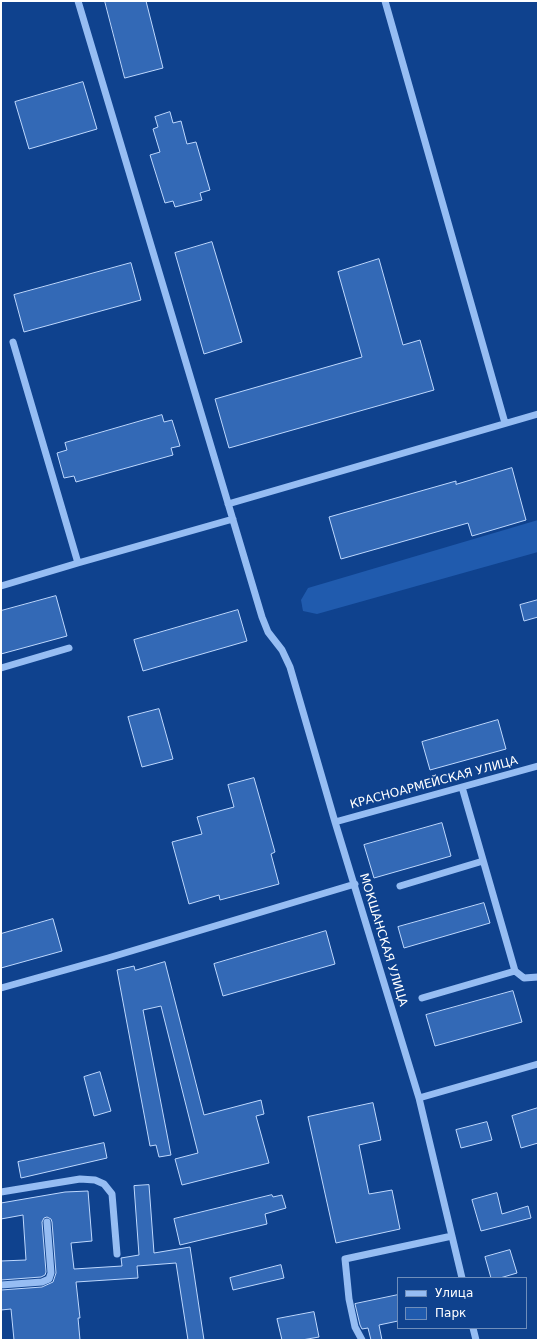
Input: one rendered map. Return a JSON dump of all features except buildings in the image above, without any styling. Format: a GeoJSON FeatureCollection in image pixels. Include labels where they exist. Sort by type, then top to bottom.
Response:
{"type":"FeatureCollection","features":[{"type":"Feature","properties":{"kind":"street","name":"МОКШАНСКАЯ УЛИЦА"},"geometry":{"type":"LineString","coordinates":[[78,1],[262,617],[268,632],[282,650],[290,667],[335,822],[419,1098],[462,1277]]}},
{"type":"Feature","properties":{"kind":"street"},"geometry":{"type":"LineString","coordinates":[[385,1],[505,424]]}},
{"type":"Feature","properties":{"kind":"street"},"geometry":{"type":"LineString","coordinates":[[13,342],[78,563]]}},
{"type":"Feature","properties":{"kind":"street"},"geometry":{"type":"LineString","coordinates":[[228,504],[538,414]]}},
{"type":"Feature","properties":{"kind":"street"},"geometry":{"type":"LineString","coordinates":[[1,586],[233,519]]}},
{"type":"Feature","properties":{"kind":"street"},"geometry":{"type":"LineString","coordinates":[[1,668],[69,648]]}},
{"type":"Feature","properties":{"kind":"street","name":"КРАСНОАРМЕЙСКАЯ УЛИЦА"},"geometry":{"type":"LineString","coordinates":[[335,822],[538,766]]}},
{"type":"Feature","properties":{"kind":"street"},"geometry":{"type":"LineString","coordinates":[[462,787],[515,971],[524,978],[538,977]]}},
{"type":"Feature","properties":{"kind":"street"},"geometry":{"type":"LineString","coordinates":[[400,886],[483,861]]}},
{"type":"Feature","properties":{"kind":"street"},"geometry":{"type":"LineString","coordinates":[[1,988],[116,956],[355,884]]}},
{"type":"Feature","properties":{"kind":"street"},"geometry":{"type":"LineString","coordinates":[[422,998],[515,971]]}},
{"type":"Feature","properties":{"kind":"street"},"geometry":{"type":"LineString","coordinates":[[419,1098],[538,1064]]}},
{"type":"Feature","properties":{"kind":"street"},"geometry":{"type":"LineString","coordinates":[[1,1192],[80,1179],[95,1180],[104,1184],[112,1194],[117,1254]]}},
{"type":"Feature","properties":{"kind":"street"},"geometry":{"type":"LineString","coordinates":[[1,1285],[42,1282],[49,1279],[51,1273],[47,1222]]}},
{"type":"Feature","properties":{"kind":"street"},"geometry":{"type":"LineString","coordinates":[[362,1340],[355,1327],[349,1299],[345,1259],[452,1236]]}},
{"type":"Feature","properties":{"kind":"street"},"geometry":{"type":"LineString","coordinates":[[473,1329],[476,1340]]}},
{"type":"Feature","properties":{"kind":"green space"},"geometry":{"type":"Polygon","coordinates":[[[538,520],[538,552],[317,614],[303,611],[301,600],[308,588],[538,520]]]}}]}
